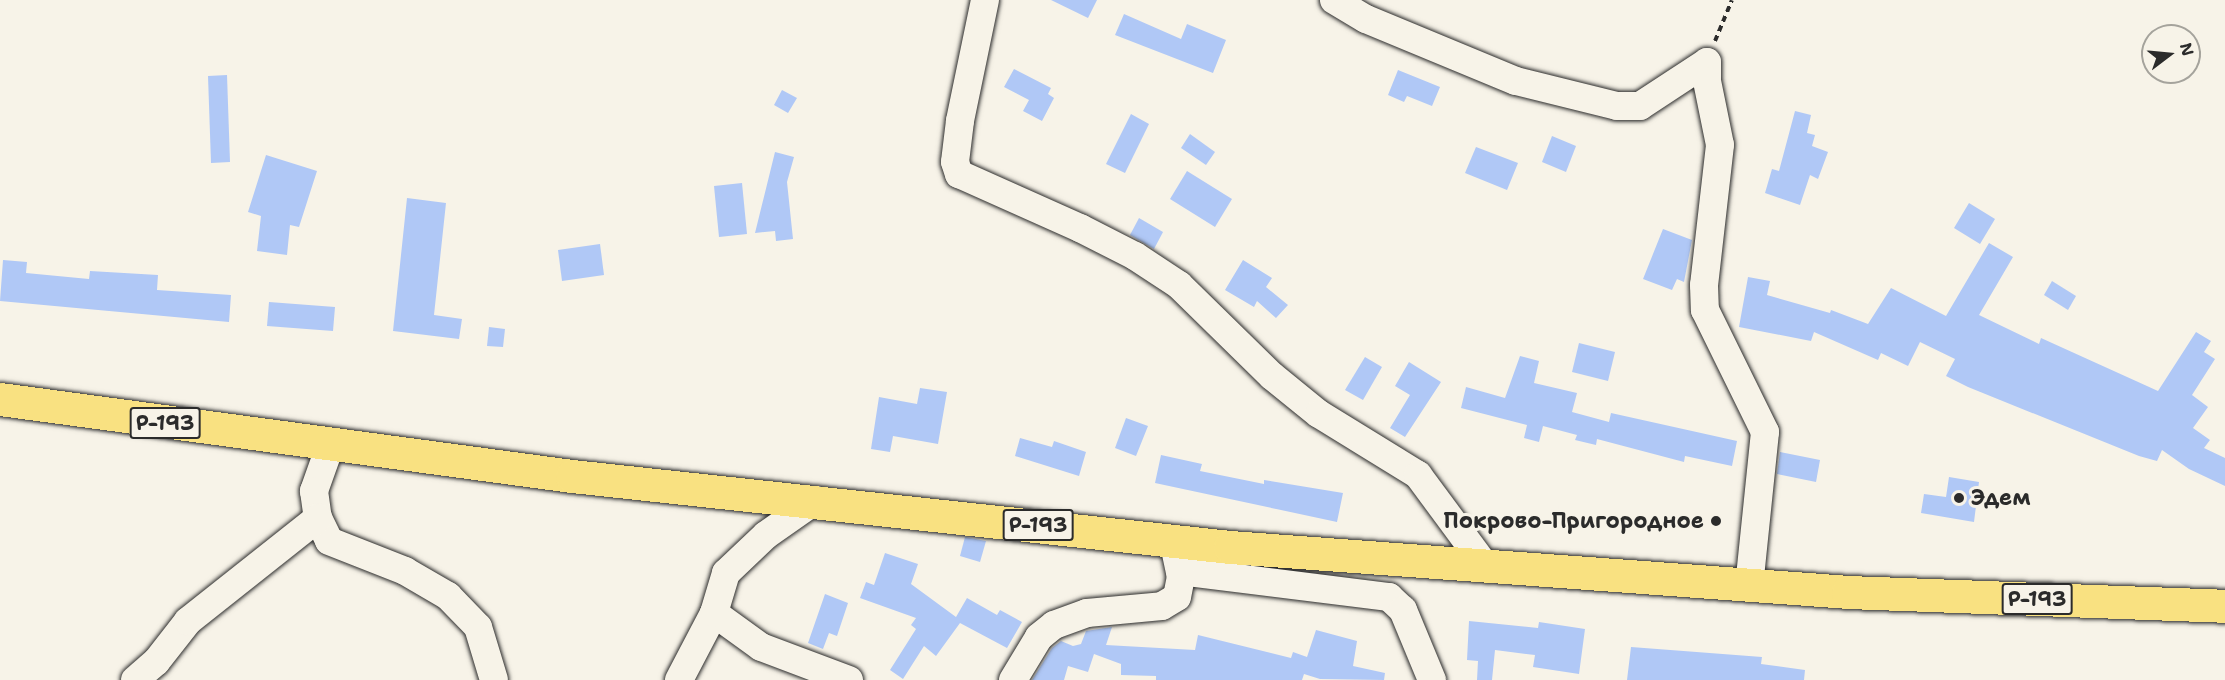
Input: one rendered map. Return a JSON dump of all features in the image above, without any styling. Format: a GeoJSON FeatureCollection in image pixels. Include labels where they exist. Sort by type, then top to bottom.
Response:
{"type":"FeatureCollection","features":[{"type":"Feature","properties":{"kind":"main road","name":"Р-193"},"geometry":{"type":"LineString","coordinates":[[0,399],[330,446],[572,476],[816,500],[1177,556],[1485,567],[1848,592],[2225,606]]}},
{"type":"Feature","properties":{"kind":"lane"},"geometry":{"type":"LineString","coordinates":[[985,0],[960,121],[956,162],[959,174],[1098,237],[1179,285],[1272,376],[1319,414],[1418,475],[1485,567]]}},
{"type":"Feature","properties":{"kind":"lane"},"geometry":{"type":"LineString","coordinates":[[1334,0],[1366,19],[1516,81],[1617,106],[1640,106],[1707,62]]}},
{"type":"Feature","properties":{"kind":"lane"},"geometry":{"type":"LineString","coordinates":[[1707,62],[1707,81],[1720,145],[1704,285],[1706,310],[1765,432],[1749,586]]}},
{"type":"Feature","properties":{"kind":"lane"},"geometry":{"type":"LineString","coordinates":[[330,446],[314,491],[318,518],[328,541],[405,571],[448,596],[478,627],[494,680]]}},
{"type":"Feature","properties":{"kind":"lane"},"geometry":{"type":"LineString","coordinates":[[679,680],[714,613],[726,573],[766,535],[816,500]]}},
{"type":"Feature","properties":{"kind":"lane"},"geometry":{"type":"LineString","coordinates":[[135,680],[156,662],[188,621],[318,518]]}},
{"type":"Feature","properties":{"kind":"lane"},"geometry":{"type":"LineString","coordinates":[[1013,680],[1039,636],[1054,625],[1087,613],[1162,606],[1177,597],[1177,556],[1389,597],[1403,610],[1432,680]]}},
{"type":"Feature","properties":{"kind":"lane"},"geometry":{"type":"LineString","coordinates":[[714,613],[761,647],[849,680]]}},
{"type":"Feature","properties":{"kind":"path"},"geometry":{"type":"LineString","coordinates":[[1707,62],[1732,0]]}},
{"type":"Feature","properties":{"kind":"building"},"geometry":{"type":"Polygon","coordinates":[[[1051,0],[1097,0],[1088,18],[1051,0]]]}},
{"type":"Feature","properties":{"kind":"building"},"geometry":{"type":"Polygon","coordinates":[[[1124,14],[1181,39],[1187,24],[1226,40],[1213,73],[1115,35],[1124,14]]]}},
{"type":"Feature","properties":{"kind":"building"},"geometry":{"type":"Polygon","coordinates":[[[1014,69],[1051,88],[1048,94],[1054,98],[1042,121],[1023,111],[1029,100],[1004,87],[1014,69]]]}},
{"type":"Feature","properties":{"kind":"building"},"geometry":{"type":"Polygon","coordinates":[[[1398,70],[1440,87],[1432,106],[1407,96],[1404,102],[1388,95],[1398,70]]]}},
{"type":"Feature","properties":{"kind":"building"},"geometry":{"type":"Polygon","coordinates":[[[227,75],[230,162],[211,163],[208,76],[227,75]]]}},
{"type":"Feature","properties":{"kind":"building"},"geometry":{"type":"Polygon","coordinates":[[[782,90],[797,98],[788,113],[774,105],[782,90]]]}},
{"type":"Feature","properties":{"kind":"building"},"geometry":{"type":"Polygon","coordinates":[[[1795,111],[1811,115],[1807,133],[1815,135],[1812,146],[1828,152],[1818,179],[1810,175],[1800,205],[1765,193],[1772,169],[1779,171],[1795,111]]]}},
{"type":"Feature","properties":{"kind":"building"},"geometry":{"type":"Polygon","coordinates":[[[1131,114],[1149,124],[1125,173],[1106,164],[1131,114]]]}},
{"type":"Feature","properties":{"kind":"building"},"geometry":{"type":"Polygon","coordinates":[[[1190,134],[1215,152],[1206,165],[1181,148],[1190,134]]]}},
{"type":"Feature","properties":{"kind":"building"},"geometry":{"type":"Polygon","coordinates":[[[1552,136],[1576,146],[1566,172],[1542,162],[1552,136]]]}},
{"type":"Feature","properties":{"kind":"building"},"geometry":{"type":"Polygon","coordinates":[[[1476,147],[1518,163],[1507,190],[1465,173],[1476,147]]]}},
{"type":"Feature","properties":{"kind":"building"},"geometry":{"type":"Polygon","coordinates":[[[775,152],[794,157],[787,182],[793,239],[776,241],[775,231],[755,233],[775,152]]]}},
{"type":"Feature","properties":{"kind":"building"},"geometry":{"type":"Polygon","coordinates":[[[266,155],[317,171],[299,227],[290,225],[287,255],[257,251],[261,216],[248,212],[266,155]]]}},
{"type":"Feature","properties":{"kind":"building"},"geometry":{"type":"Polygon","coordinates":[[[1187,171],[1232,199],[1215,227],[1170,199],[1187,171]]]}},
{"type":"Feature","properties":{"kind":"building"},"geometry":{"type":"Polygon","coordinates":[[[742,183],[747,234],[719,237],[714,186],[742,183]]]}},
{"type":"Feature","properties":{"kind":"building"},"geometry":{"type":"Polygon","coordinates":[[[407,198],[446,203],[434,315],[462,319],[459,339],[393,331],[407,198]]]}},
{"type":"Feature","properties":{"kind":"building"},"geometry":{"type":"Polygon","coordinates":[[[1969,203],[1995,219],[1980,244],[1954,228],[1969,203]]]}},
{"type":"Feature","properties":{"kind":"building"},"geometry":{"type":"Polygon","coordinates":[[[1139,218],[1163,232],[1154,249],[1130,235],[1139,218]]]}},
{"type":"Feature","properties":{"kind":"building"},"geometry":{"type":"Polygon","coordinates":[[[1663,229],[1692,240],[1684,282],[1677,279],[1672,290],[1643,279],[1663,229]]]}},
{"type":"Feature","properties":{"kind":"building"},"geometry":{"type":"Polygon","coordinates":[[[1989,243],[2013,257],[1979,315],[2039,344],[2041,338],[2158,391],[2196,332],[2211,341],[2204,352],[2215,359],[2192,395],[2208,407],[2193,428],[2210,440],[2204,448],[2225,458],[2225,486],[2189,469],[2162,450],[2157,461],[2139,456],[1968,387],[1946,376],[1955,359],[1920,342],[1908,366],[1881,353],[1878,360],[1814,332],[1811,341],[1739,327],[1748,277],[1770,281],[1767,295],[1830,313],[1831,310],[1868,324],[1891,288],[1946,316],[1989,243]]]}},
{"type":"Feature","properties":{"kind":"building"},"geometry":{"type":"Polygon","coordinates":[[[600,244],[604,275],[562,281],[558,250],[600,244]]]}},
{"type":"Feature","properties":{"kind":"building"},"geometry":{"type":"Polygon","coordinates":[[[3,260],[27,262],[26,273],[89,279],[90,271],[158,275],[157,290],[231,295],[229,322],[0,301],[3,260]]]}},
{"type":"Feature","properties":{"kind":"building"},"geometry":{"type":"Polygon","coordinates":[[[1243,260],[1272,278],[1266,287],[1288,305],[1276,318],[1257,301],[1254,307],[1225,290],[1243,260]]]}},
{"type":"Feature","properties":{"kind":"building"},"geometry":{"type":"Polygon","coordinates":[[[2052,281],[2076,296],[2068,310],[2044,295],[2052,281]]]}},
{"type":"Feature","properties":{"kind":"building"},"geometry":{"type":"Polygon","coordinates":[[[269,302],[335,307],[333,331],[267,326],[269,302]]]}},
{"type":"Feature","properties":{"kind":"building"},"geometry":{"type":"Polygon","coordinates":[[[489,327],[505,329],[503,347],[487,346],[489,327]]]}},
{"type":"Feature","properties":{"kind":"building"},"geometry":{"type":"Polygon","coordinates":[[[1579,343],[1615,352],[1608,381],[1572,372],[1579,343]]]}},
{"type":"Feature","properties":{"kind":"building"},"geometry":{"type":"Polygon","coordinates":[[[1520,356],[1539,361],[1534,383],[1577,393],[1572,412],[1609,422],[1611,413],[1737,441],[1732,466],[1685,456],[1684,462],[1597,439],[1596,445],[1575,440],[1577,435],[1543,426],[1539,442],[1524,438],[1527,425],[1461,408],[1466,387],[1505,398],[1520,356]]]}},
{"type":"Feature","properties":{"kind":"building"},"geometry":{"type":"Polygon","coordinates":[[[1365,357],[1382,367],[1363,400],[1345,390],[1365,357]]]}},
{"type":"Feature","properties":{"kind":"building"},"geometry":{"type":"Polygon","coordinates":[[[1409,362],[1441,382],[1405,437],[1390,428],[1410,395],[1395,386],[1409,362]]]}},
{"type":"Feature","properties":{"kind":"building"},"geometry":{"type":"Polygon","coordinates":[[[920,388],[947,392],[938,444],[893,436],[890,452],[871,449],[879,397],[917,404],[920,388]]]}},
{"type":"Feature","properties":{"kind":"building"},"geometry":{"type":"Polygon","coordinates":[[[1126,418],[1148,426],[1136,456],[1115,448],[1126,418]]]}},
{"type":"Feature","properties":{"kind":"building"},"geometry":{"type":"Polygon","coordinates":[[[1020,438],[1052,447],[1054,441],[1086,452],[1079,476],[1015,456],[1020,438]]]}},
{"type":"Feature","properties":{"kind":"building"},"geometry":{"type":"Polygon","coordinates":[[[1780,452],[1820,460],[1816,482],[1777,474],[1780,452]]]}},
{"type":"Feature","properties":{"kind":"building"},"geometry":{"type":"Polygon","coordinates":[[[1161,455],[1202,464],[1200,471],[1264,484],[1264,480],[1343,493],[1337,522],[1155,483],[1161,455]]]}},
{"type":"Feature","properties":{"kind":"building"},"geometry":{"type":"Polygon","coordinates":[[[1949,477],[1979,482],[1974,522],[1921,513],[1924,494],[1946,497],[1949,477]]]}},
{"type":"Feature","properties":{"kind":"building"},"geometry":{"type":"Polygon","coordinates":[[[965,537],[986,541],[980,562],[960,556],[965,537]]]}},
{"type":"Feature","properties":{"kind":"building"},"geometry":{"type":"Polygon","coordinates":[[[885,553],[918,564],[911,584],[956,617],[967,598],[997,615],[1000,610],[1022,622],[1007,648],[960,623],[936,656],[924,646],[903,679],[890,670],[916,629],[911,625],[916,618],[860,598],[866,582],[874,585],[885,553]]]}},
{"type":"Feature","properties":{"kind":"building"},"geometry":{"type":"Polygon","coordinates":[[[825,594],[848,603],[837,636],[829,633],[823,649],[808,643],[825,594]]]}},
{"type":"Feature","properties":{"kind":"building"},"geometry":{"type":"Polygon","coordinates":[[[1469,621],[1538,628],[1539,622],[1585,629],[1579,674],[1533,667],[1535,655],[1495,650],[1492,680],[1477,680],[1478,661],[1467,660],[1469,621]]]}},
{"type":"Feature","properties":{"kind":"building"},"geometry":{"type":"Polygon","coordinates":[[[1112,627],[1106,645],[1195,650],[1198,635],[1291,658],[1293,652],[1307,657],[1316,630],[1357,641],[1353,666],[1385,673],[1384,680],[1320,679],[1304,674],[1302,680],[1156,680],[1156,676],[1121,675],[1121,664],[1094,654],[1088,672],[1068,666],[1064,680],[1032,680],[1052,648],[1061,641],[1073,646],[1081,644],[1086,631],[1112,627]]]}},
{"type":"Feature","properties":{"kind":"building"},"geometry":{"type":"Polygon","coordinates":[[[1631,647],[1762,657],[1761,664],[1805,670],[1804,680],[1627,680],[1631,647]]]}},
{"type":"Feature","properties":{"kind":"place","name":"Эдем"},"geometry":{"type":"Point","coordinates":[1959,498]}},
{"type":"Feature","properties":{"kind":"place","name":"Покрово-Пригородное"},"geometry":{"type":"Point","coordinates":[1716,521]}}]}
